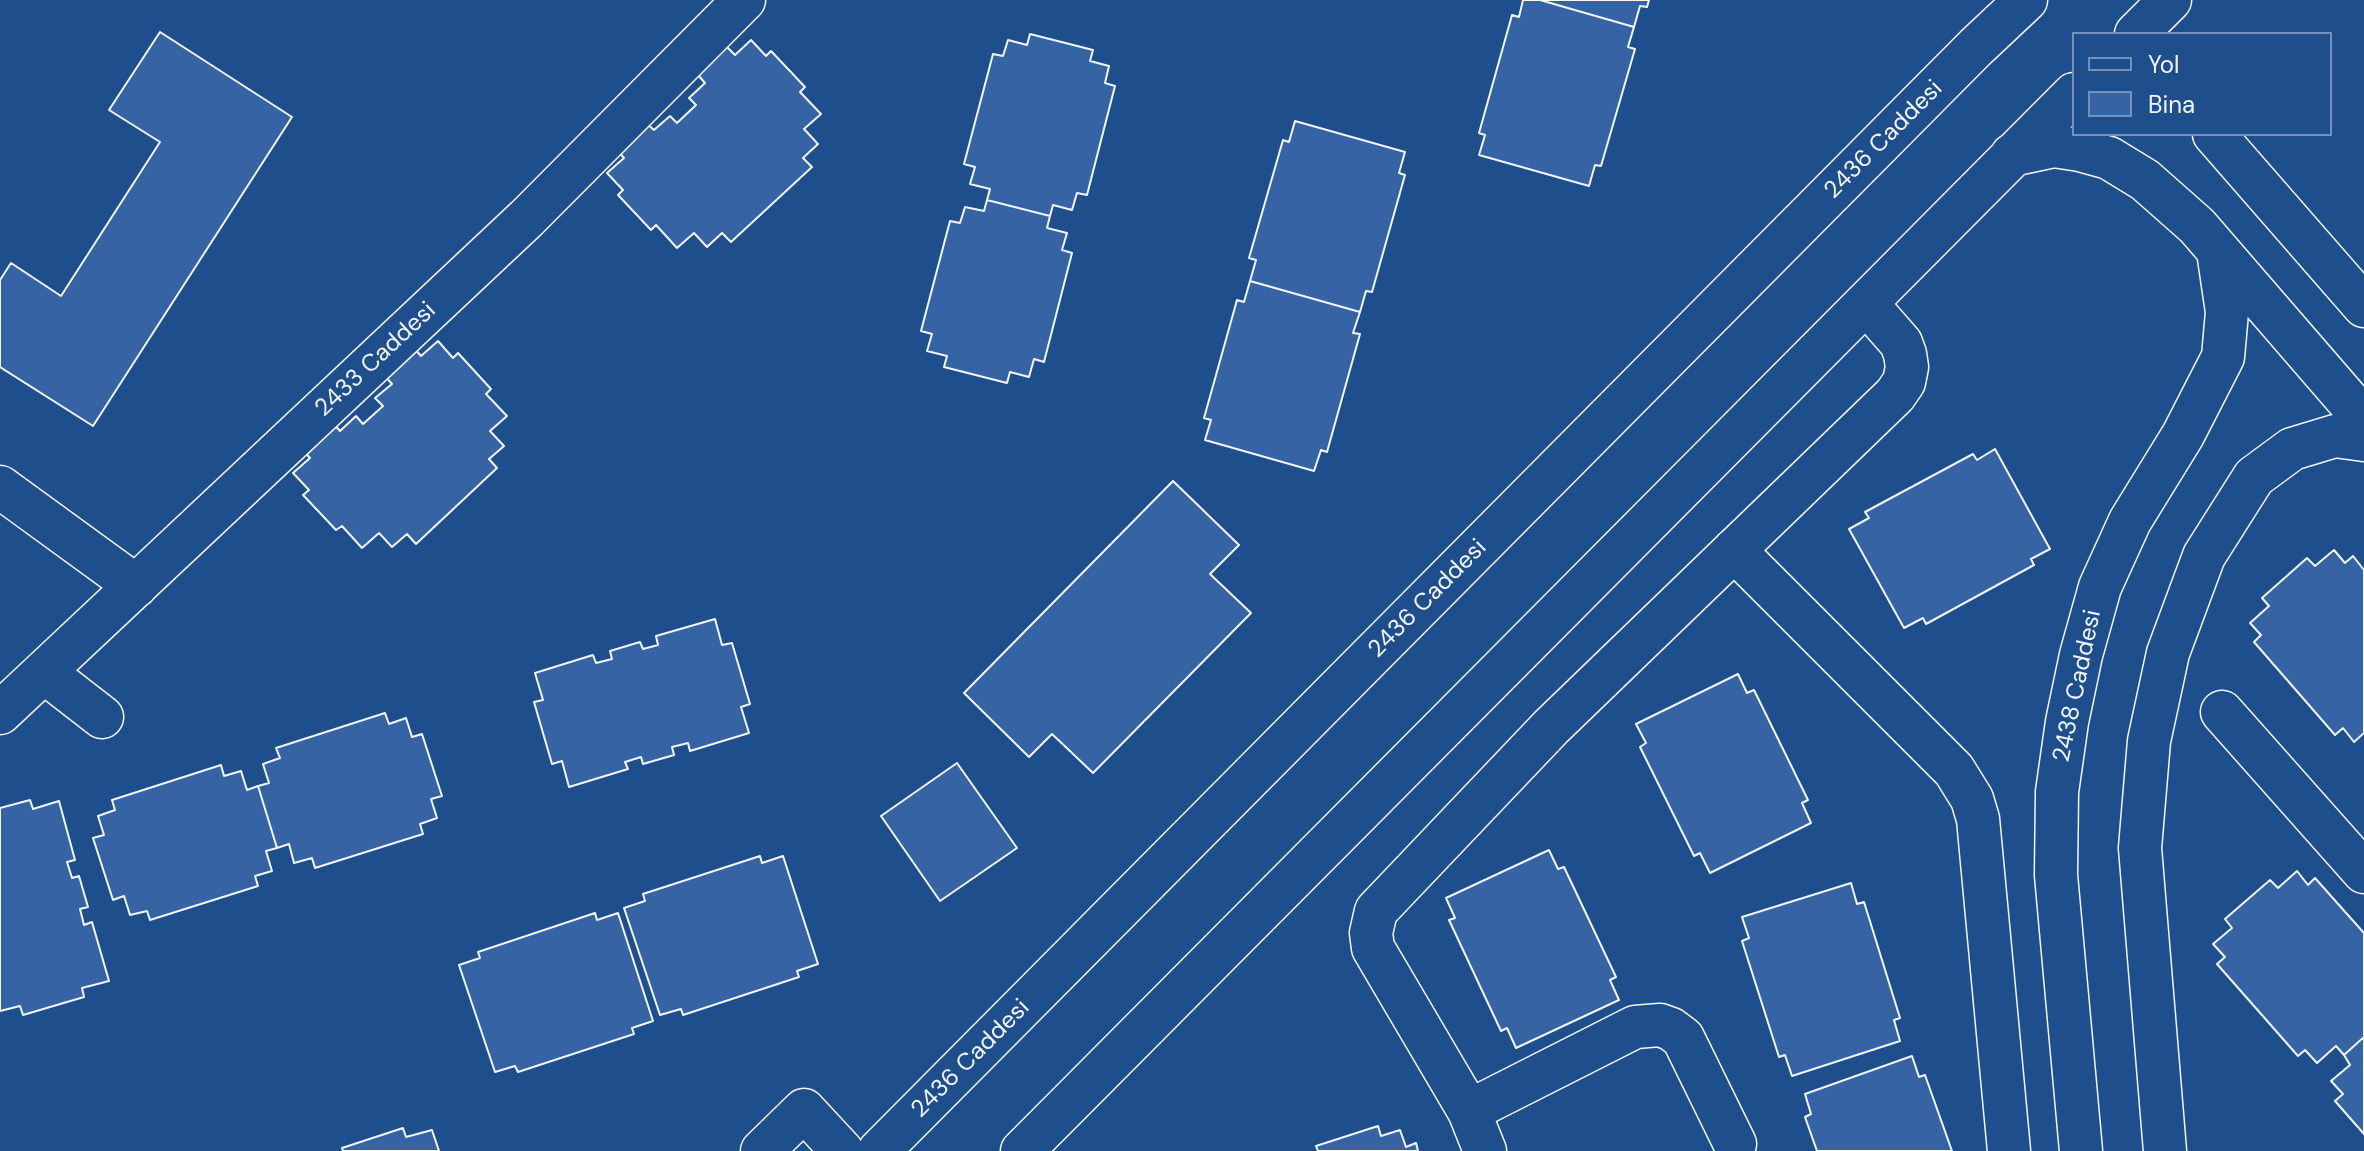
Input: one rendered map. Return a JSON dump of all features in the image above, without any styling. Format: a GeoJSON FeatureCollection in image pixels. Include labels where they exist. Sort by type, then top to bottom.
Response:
{"type":"FeatureCollection","features":[{"type":"Feature","properties":{"kind":"street","name":"2433 Caddesi"},"geometry":{"type":"LineString","coordinates":[[0,713],[527,218],[744,0]]}},
{"type":"Feature","properties":{"kind":"street"},"geometry":{"type":"LineString","coordinates":[[1976,47],[1983,0]]}},
{"type":"Feature","properties":{"kind":"street","name":"2436 Caddesi"},"geometry":{"type":"LineString","coordinates":[[879,1151],[2026,0]]}},
{"type":"Feature","properties":{"kind":"street"},"geometry":{"type":"LineString","coordinates":[[2138,32],[2170,0]]}},
{"type":"Feature","properties":{"kind":"street"},"geometry":{"type":"LineString","coordinates":[[2174,32],[2180,0]]}},
{"type":"Feature","properties":{"kind":"street"},"geometry":{"type":"LineString","coordinates":[[1022,1151],[2072,96]]}},
{"type":"Feature","properties":{"kind":"street"},"geometry":{"type":"LineString","coordinates":[[2216,136],[2364,306]]}},
{"type":"Feature","properties":{"kind":"street"},"geometry":{"type":"LineString","coordinates":[[2012,155],[2054,146],[2109,158],[2145,180],[2197,226],[2364,419]]}},
{"type":"Feature","properties":{"kind":"street","name":"2438 Caddesi"},"geometry":{"type":"LineString","coordinates":[[2081,1151],[2056,875],[2057,792],[2067,722],[2100,587],[2130,521],[2183,435],[2223,357],[2227,312],[2218,251]]}},
{"type":"Feature","properties":{"kind":"street"},"geometry":{"type":"LineString","coordinates":[[1485,1151],[1469,1111],[1373,948],[1371,933],[1376,911],[1551,727],[1895,395],[1904,382],[1907,367],[1901,343],[1866,303]]}},
{"type":"Feature","properties":{"kind":"street"},"geometry":{"type":"LineString","coordinates":[[2165,1151],[2140,848],[2149,741],[2168,653],[2204,556],[2254,477],[2292,449],[2335,436],[2364,440]]}},
{"type":"Feature","properties":{"kind":"street"},"geometry":{"type":"LineString","coordinates":[[0,487],[136,586]]}},
{"type":"Feature","properties":{"kind":"street"},"geometry":{"type":"LineString","coordinates":[[1734,550],[1954,770],[1972,799],[1978,819],[2009,1151]]}},
{"type":"Feature","properties":{"kind":"street"},"geometry":{"type":"LineString","coordinates":[[44,672],[102,717]]}},
{"type":"Feature","properties":{"kind":"street"},"geometry":{"type":"LineString","coordinates":[[2222,712],[2364,872]]}},
{"type":"Feature","properties":{"kind":"street"},"geometry":{"type":"LineString","coordinates":[[1469,1111],[1635,1027],[1660,1025],[1683,1038],[1735,1144]]}},
{"type":"Feature","properties":{"kind":"street"},"geometry":{"type":"LineString","coordinates":[[762,1151],[804,1110],[842,1151]]}},
{"type":"Feature","properties":{"kind":"building"},"geometry":{"type":"Polygon","coordinates":[[[1523,0],[1540,0],[1634,27],[1628,47],[1635,49],[1601,166],[1595,165],[1589,186],[1479,155],[1485,135],[1479,133],[1512,15],[1519,17],[1523,0]]]}},
{"type":"Feature","properties":{"kind":"building"},"geometry":{"type":"Polygon","coordinates":[[[1540,0],[1649,0],[1647,7],[1640,6],[1634,27],[1540,0]]]}},
{"type":"Feature","properties":{"kind":"building"},"geometry":{"type":"Polygon","coordinates":[[[160,32],[292,117],[93,426],[0,367],[0,280],[11,263],[61,296],[160,142],[109,110],[160,32]]]}},
{"type":"Feature","properties":{"kind":"building"},"geometry":{"type":"Polygon","coordinates":[[[1030,34],[1093,50],[1090,61],[1109,66],[1105,83],[1115,86],[1087,195],[1077,193],[1072,210],[1053,205],[1050,216],[987,200],[990,189],[970,184],[975,167],[964,164],[993,54],[1003,56],[1008,40],[1027,45],[1030,34]]]}},
{"type":"Feature","properties":{"kind":"building"},"geometry":{"type":"Polygon","coordinates":[[[751,40],[766,56],[771,51],[805,87],[800,92],[821,114],[804,129],[818,144],[803,158],[812,167],[731,242],[722,233],[707,247],[694,233],[677,248],[656,225],[651,230],[618,195],[623,190],[607,173],[624,158],[617,150],[646,123],[654,130],[670,116],[677,123],[696,105],[689,98],[705,83],[698,75],[727,47],[735,55],[751,40]]]}},
{"type":"Feature","properties":{"kind":"building"},"geometry":{"type":"Polygon","coordinates":[[[1295,121],[1405,152],[1399,173],[1405,175],[1372,292],[1366,291],[1360,312],[1250,281],[1256,260],[1249,258],[1283,140],[1289,142],[1295,121]]]}},
{"type":"Feature","properties":{"kind":"building"},"geometry":{"type":"Polygon","coordinates":[[[987,200],[1050,216],[1047,228],[1067,233],[1062,250],[1072,253],[1044,362],[1034,359],[1029,377],[1010,372],[1007,383],[944,367],[947,356],[927,351],[932,334],[921,331],[950,221],[960,223],[965,207],[984,211],[987,200]]]}},
{"type":"Feature","properties":{"kind":"building"},"geometry":{"type":"Polygon","coordinates":[[[1250,281],[1360,312],[1353,333],[1360,334],[1327,452],[1321,450],[1314,471],[1205,440],[1211,420],[1204,418],[1237,300],[1244,302],[1250,281]]]}},
{"type":"Feature","properties":{"kind":"building"},"geometry":{"type":"Polygon","coordinates":[[[438,341],[453,358],[458,353],[491,389],[486,394],[507,416],[490,431],[504,446],[489,459],[497,468],[416,544],[407,534],[392,547],[379,533],[362,548],[342,526],[336,530],[303,495],[309,490],[293,473],[310,458],[303,450],[333,423],[340,431],[356,416],[363,424],[383,406],[375,398],[392,384],[384,375],[414,348],[421,356],[438,341]]]}},
{"type":"Feature","properties":{"kind":"building"},"geometry":{"type":"Polygon","coordinates":[[[1995,449],[2050,549],[2031,559],[2034,565],[1926,624],[1923,618],[1904,628],[1849,529],[1869,518],[1865,512],[1973,454],[1977,460],[1995,449]]]}},
{"type":"Feature","properties":{"kind":"building"},"geometry":{"type":"Polygon","coordinates":[[[1173,481],[1239,545],[1210,574],[1251,613],[1093,773],[1052,734],[1029,757],[964,693],[1173,481]]]}},
{"type":"Feature","properties":{"kind":"building"},"geometry":{"type":"Polygon","coordinates":[[[2334,550],[2345,563],[2353,556],[2364,570],[2364,733],[2354,742],[2343,728],[2335,735],[2254,642],[2261,635],[2250,623],[2269,606],[2262,598],[2307,558],[2315,566],[2334,550]]]}},
{"type":"Feature","properties":{"kind":"building"},"geometry":{"type":"Polygon","coordinates":[[[715,619],[722,645],[732,643],[750,704],[741,707],[749,733],[690,751],[688,743],[672,747],[674,755],[643,764],[641,757],[625,762],[628,769],[569,787],[562,761],[552,764],[534,702],[543,700],[535,673],[593,655],[596,663],[612,659],[610,651],[640,642],[643,649],[658,645],[656,636],[715,619]]]}},
{"type":"Feature","properties":{"kind":"building"},"geometry":{"type":"Polygon","coordinates":[[[1738,674],[1747,693],[1754,690],[1808,800],[1802,803],[1811,823],[1710,873],[1700,853],[1694,856],[1640,747],[1646,743],[1636,724],[1738,674]]]}},
{"type":"Feature","properties":{"kind":"building"},"geometry":{"type":"Polygon","coordinates":[[[385,713],[389,724],[406,718],[412,737],[422,734],[442,796],[431,799],[437,818],[420,824],[423,834],[315,868],[312,858],[294,863],[289,844],[277,848],[258,786],[269,783],[263,764],[280,758],[276,748],[385,713]]]}},
{"type":"Feature","properties":{"kind":"building"},"geometry":{"type":"Polygon","coordinates":[[[957,763],[1017,848],[940,901],[881,816],[957,763]]]}},
{"type":"Feature","properties":{"kind":"building"},"geometry":{"type":"Polygon","coordinates":[[[221,765],[224,776],[241,771],[247,790],[258,786],[277,848],[266,851],[272,871],[255,876],[258,886],[150,920],[147,911],[130,915],[124,896],[113,900],[93,838],[104,835],[98,816],[115,810],[112,800],[221,765]]]}},
{"type":"Feature","properties":{"kind":"building"},"geometry":{"type":"Polygon","coordinates":[[[30,800],[33,809],[59,801],[75,860],[67,862],[72,878],[79,876],[88,907],[80,909],[84,925],[92,922],[109,981],[82,988],[84,997],[23,1015],[20,1006],[0,1011],[0,808],[30,800]]]}},
{"type":"Feature","properties":{"kind":"building"},"geometry":{"type":"Polygon","coordinates":[[[1549,850],[1558,869],[1564,867],[1616,977],[1610,980],[1619,1000],[1516,1048],[1507,1028],[1501,1031],[1449,920],[1455,918],[1446,898],[1549,850]]]}},
{"type":"Feature","properties":{"kind":"building"},"geometry":{"type":"Polygon","coordinates":[[[760,856],[762,863],[783,856],[818,964],[797,971],[799,977],[683,1015],[681,1009],[660,1015],[624,908],[645,901],[643,894],[760,856]]]}},
{"type":"Feature","properties":{"kind":"building"},"geometry":{"type":"Polygon","coordinates":[[[2297,871],[2308,885],[2315,878],[2364,933],[2364,1037],[2344,1055],[2336,1046],[2317,1063],[2305,1050],[2298,1056],[2217,964],[2225,957],[2213,944],[2232,928],[2225,919],[2270,880],[2278,888],[2297,871]]]}},
{"type":"Feature","properties":{"kind":"building"},"geometry":{"type":"Polygon","coordinates":[[[1851,883],[1857,904],[1864,902],[1900,1018],[1894,1020],[1900,1041],[1792,1076],[1785,1055],[1779,1057],[1742,941],[1749,938],[1742,917],[1851,883]]]}},
{"type":"Feature","properties":{"kind":"building"},"geometry":{"type":"Polygon","coordinates":[[[595,913],[597,920],[618,913],[653,1021],[632,1028],[634,1034],[518,1072],[515,1066],[495,1072],[459,965],[480,958],[478,952],[595,913]]]}},
{"type":"Feature","properties":{"kind":"building"},"geometry":{"type":"Polygon","coordinates":[[[2364,1037],[2364,1134],[2335,1101],[2343,1094],[2331,1081],[2350,1065],[2344,1055],[2364,1037]]]}},
{"type":"Feature","properties":{"kind":"building"},"geometry":{"type":"Polygon","coordinates":[[[1912,1056],[1919,1077],[1925,1075],[1952,1151],[1817,1151],[1805,1117],[1811,1114],[1805,1094],[1912,1056]]]}},
{"type":"Feature","properties":{"kind":"building"},"geometry":{"type":"Polygon","coordinates":[[[1378,1126],[1381,1136],[1400,1130],[1406,1147],[1416,1143],[1418,1151],[1318,1151],[1316,1146],[1378,1126]]]}},
{"type":"Feature","properties":{"kind":"building"},"geometry":{"type":"Polygon","coordinates":[[[403,1128],[406,1137],[432,1130],[439,1151],[343,1151],[342,1148],[403,1128]]]}}]}
